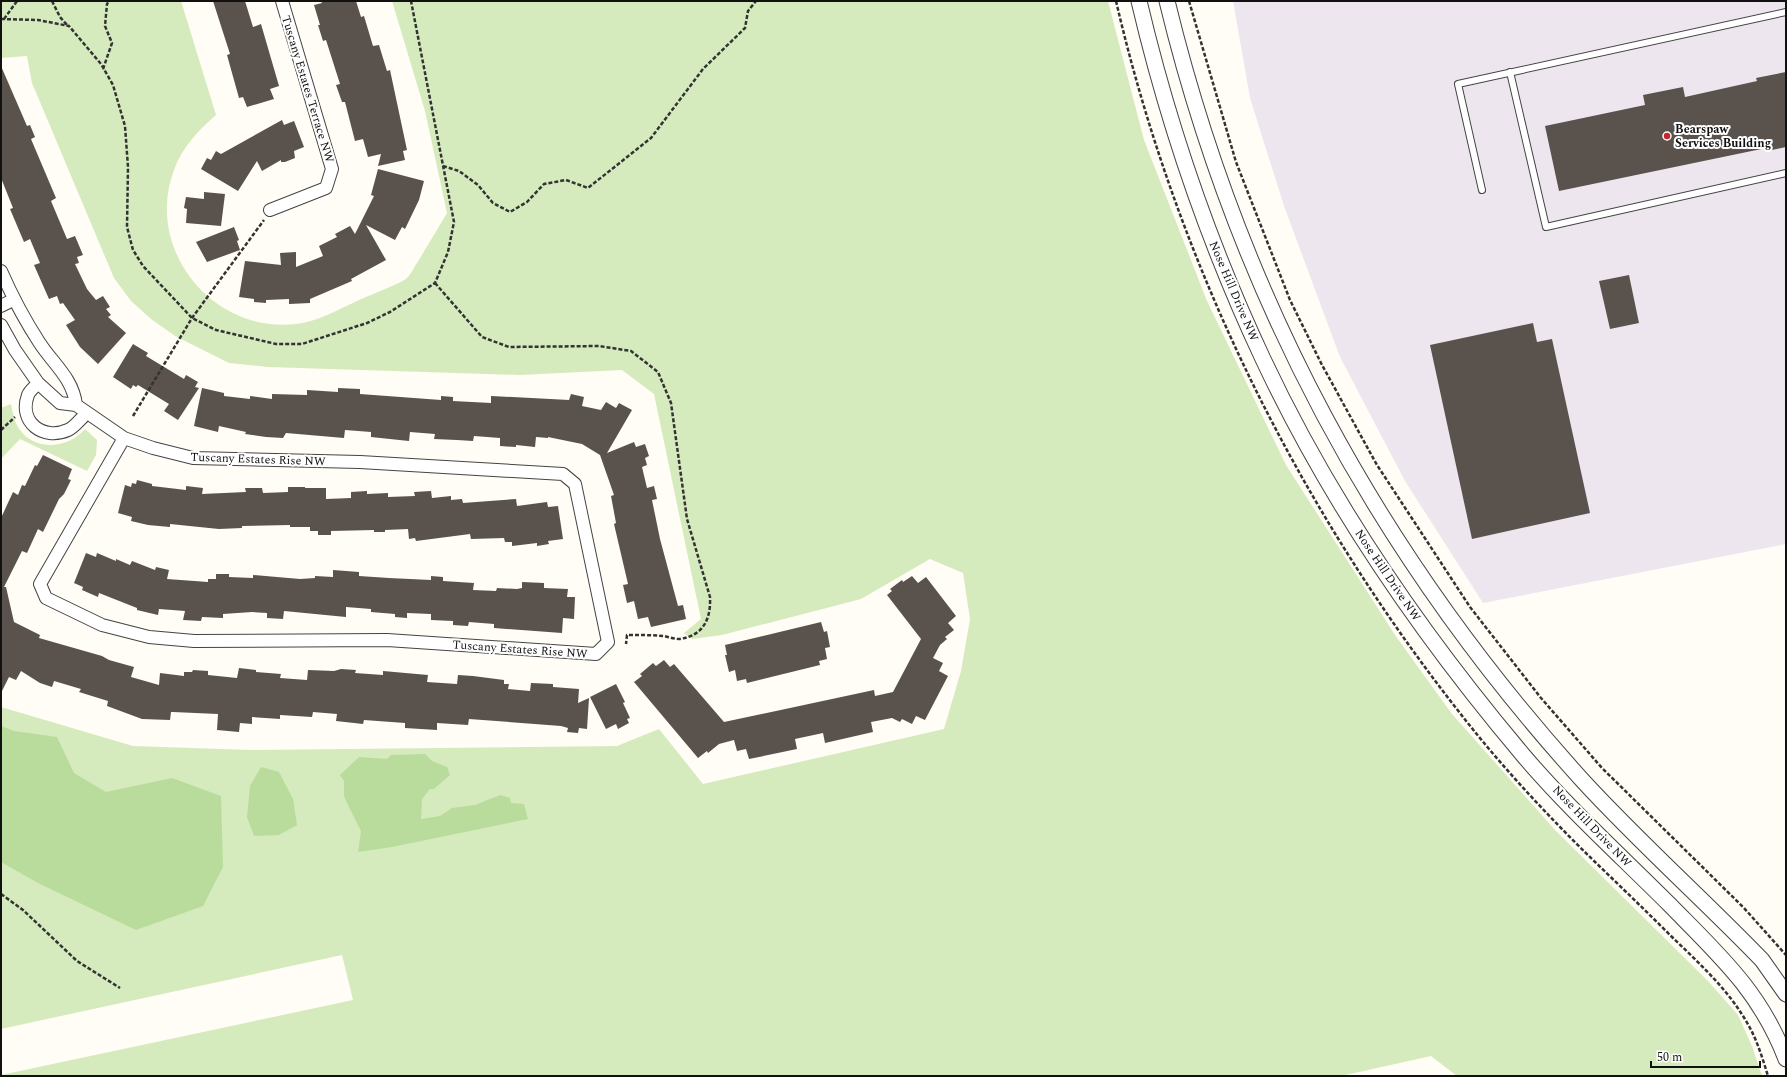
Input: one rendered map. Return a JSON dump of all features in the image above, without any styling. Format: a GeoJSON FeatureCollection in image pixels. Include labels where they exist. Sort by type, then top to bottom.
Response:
{"type":"FeatureCollection","features":[{"type":"Feature","properties":{"kind":"street","name":"Tuscany Estates Terrace NW"},"geometry":{"type":"LineString","coordinates":[[270,210],[326,188],[332,169],[282,1]]}},
{"type":"Feature","properties":{"kind":"street","name":"Nose Hill Drive NW"},"geometry":{"type":"LineString","coordinates":[[1139,1],[1179,150],[1232,289],[1264,361],[1293,420],[1326,479],[1366,544],[1437,646],[1525,757],[1569,804],[1724,959],[1753,993],[1767,1016],[1786,1059]]}},
{"type":"Feature","properties":{"kind":"street","name":"Nose Hill Drive NW"},"geometry":{"type":"LineString","coordinates":[[1167,1],[1201,124],[1222,187],[1250,259],[1283,334],[1319,407],[1362,484],[1403,551],[1482,661],[1584,782],[1762,960],[1786,994]]}},
{"type":"Feature","properties":{"kind":"street"},"geometry":{"type":"LineString","coordinates":[[1,271],[13,300],[39,343],[74,391],[76,405]]}},
{"type":"Feature","properties":{"kind":"street"},"geometry":{"type":"LineString","coordinates":[[1,306],[13,300]]}},
{"type":"Feature","properties":{"kind":"street","name":"Tuscany Estates Rise NW"},"geometry":{"type":"LineString","coordinates":[[1,325],[15,350],[38,383],[60,403],[76,405],[124,438],[153,448],[193,458],[360,462],[563,474],[575,484],[608,642],[596,654],[387,640],[194,641],[150,637],[102,625],[46,598],[40,584],[124,438]]}},
{"type":"Feature","properties":{"kind":"street"},"geometry":{"type":"LineString","coordinates":[[38,383],[28,393],[26,406],[30,423],[39,432],[52,433],[69,430],[87,413]]}},
{"type":"Feature","properties":{"kind":"lane"},"geometry":{"type":"LineString","coordinates":[[1482,190],[1458,84],[1786,12]]}},
{"type":"Feature","properties":{"kind":"lane"},"geometry":{"type":"LineString","coordinates":[[1510,72],[1546,227],[1786,173]]}},
{"type":"Feature","properties":{"kind":"path"},"geometry":{"type":"LineString","coordinates":[[2,19],[17,1]]}},
{"type":"Feature","properties":{"kind":"path"},"geometry":{"type":"LineString","coordinates":[[52,1],[60,16],[103,69],[113,85],[125,126],[128,167],[127,227],[133,250],[143,266],[192,318],[216,330],[276,344],[302,344],[367,323],[390,312],[435,283],[448,252],[454,222],[411,1]]}},
{"type":"Feature","properties":{"kind":"path"},"geometry":{"type":"LineString","coordinates":[[103,69],[112,43],[105,26],[107,4],[109,1]]}},
{"type":"Feature","properties":{"kind":"path"},"geometry":{"type":"LineString","coordinates":[[443,166],[459,172],[478,185],[493,203],[510,212],[527,202],[544,184],[566,180],[588,188],[651,138],[703,69],[745,28],[748,11],[756,1]]}},
{"type":"Feature","properties":{"kind":"path"},"geometry":{"type":"LineString","coordinates":[[1190,1],[1236,162],[1290,300],[1322,365],[1377,465],[1470,607],[1541,698],[1602,768],[1744,908],[1786,955]]}},
{"type":"Feature","properties":{"kind":"path"},"geometry":{"type":"LineString","coordinates":[[2,19],[38,20],[69,26]]}},
{"type":"Feature","properties":{"kind":"path"},"geometry":{"type":"LineString","coordinates":[[133,416],[192,318],[257,232],[270,210]]}},
{"type":"Feature","properties":{"kind":"path"},"geometry":{"type":"LineString","coordinates":[[435,283],[482,337],[509,347],[599,346],[631,351],[658,372],[672,403],[687,519],[710,597],[710,609],[708,620],[702,628],[689,636],[678,639],[664,636],[627,635],[626,644]]}},
{"type":"Feature","properties":{"kind":"path"},"geometry":{"type":"LineString","coordinates":[[1,430],[16,416]]}},
{"type":"Feature","properties":{"kind":"path"},"geometry":{"type":"LineString","coordinates":[[1,894],[24,910],[77,961],[120,988]]}},
{"type":"Feature","properties":{"kind":"shaded area"},"geometry":{"type":"Polygon","coordinates":[[[1233,1],[1786,1],[1786,544],[1483,603],[1405,481],[1340,357],[1284,206],[1250,98],[1233,1]]]}},
{"type":"Feature","properties":{"kind":"green space"},"geometry":{"type":"Polygon","coordinates":[[[1,1],[181,1],[216,115],[191,140],[181,154],[174,170],[167,200],[169,229],[178,256],[193,280],[213,300],[238,315],[266,323],[296,324],[312,321],[327,315],[407,278],[447,213],[425,111],[392,1],[1108,1],[1144,140],[1207,301],[1286,465],[1395,635],[1452,714],[1556,831],[1708,981],[1738,1015],[1752,1046],[1762,1076],[1457,1076],[1431,1056],[1341,1076],[1,1076],[353,1000],[342,955],[1,1029],[1,707],[133,746],[251,750],[617,746],[659,729],[703,784],[944,729],[961,671],[970,619],[963,573],[930,559],[861,599],[722,635],[692,639],[684,633],[701,619],[654,394],[622,370],[520,375],[268,367],[229,363],[175,336],[151,319],[131,301],[114,278],[32,83],[27,56],[1,58],[1,1]]]}},
{"type":"Feature","properties":{"kind":"green space"},"geometry":{"type":"Polygon","coordinates":[[[11,404],[16,424],[27,437],[35,442],[52,445],[62,443],[70,440],[85,429],[97,440],[96,455],[87,471],[20,439],[1,459],[1,408],[11,404]]]}},
{"type":"Feature","properties":{"kind":"green space"},"geometry":{"type":"Polygon","coordinates":[[[1,726],[14,731],[57,737],[74,773],[106,792],[172,778],[221,796],[223,867],[203,906],[136,930],[38,883],[1,862],[1,726]]]}},
{"type":"Feature","properties":{"kind":"green space"},"geometry":{"type":"Polygon","coordinates":[[[425,754],[432,761],[447,767],[450,775],[434,789],[430,789],[422,799],[421,819],[440,816],[452,808],[475,805],[500,795],[510,798],[511,803],[524,804],[528,819],[392,847],[358,852],[361,831],[344,796],[344,781],[340,775],[359,757],[387,759],[391,755],[425,754]]]}},
{"type":"Feature","properties":{"kind":"green space"},"geometry":{"type":"Polygon","coordinates":[[[261,767],[279,772],[293,799],[297,825],[279,835],[254,836],[247,817],[250,786],[261,767]]]}},
{"type":"Feature","properties":{"kind":"building"},"geometry":{"type":"Polygon","coordinates":[[[213,1],[245,1],[253,27],[261,24],[279,86],[270,89],[274,99],[247,107],[243,97],[239,98],[227,55],[230,54],[213,1]]]}},
{"type":"Feature","properties":{"kind":"building"},"geometry":{"type":"Polygon","coordinates":[[[321,1],[356,1],[361,17],[364,16],[373,46],[379,45],[387,71],[390,70],[407,150],[403,151],[405,160],[378,166],[381,154],[368,157],[363,139],[355,141],[345,102],[342,102],[336,85],[340,84],[326,40],[323,41],[318,25],[320,25],[314,5],[322,3],[321,1]]]}},
{"type":"Feature","properties":{"kind":"building"},"geometry":{"type":"Polygon","coordinates":[[[1,66],[27,126],[30,125],[35,137],[31,139],[56,198],[51,201],[67,239],[75,236],[83,255],[77,257],[79,263],[75,264],[87,289],[96,300],[103,296],[110,307],[106,309],[111,315],[108,317],[126,333],[98,364],[80,347],[66,325],[75,320],[63,303],[60,304],[57,296],[49,299],[34,265],[40,263],[30,239],[24,242],[10,209],[13,208],[1,178],[1,66]]]}},
{"type":"Feature","properties":{"kind":"building","name":"Bearspaw Services Building"},"geometry":{"type":"Polygon","coordinates":[[[1786,72],[1786,147],[1772,150],[1771,147],[1559,191],[1545,126],[1645,105],[1643,95],[1683,87],[1685,97],[1757,81],[1756,78],[1786,72]]]}},
{"type":"Feature","properties":{"kind":"building"},"geometry":{"type":"Polygon","coordinates":[[[282,120],[284,125],[294,121],[304,147],[294,151],[295,158],[285,162],[281,162],[281,160],[262,171],[257,161],[238,191],[201,169],[207,158],[211,160],[216,151],[221,154],[282,120]]]}},
{"type":"Feature","properties":{"kind":"building"},"geometry":{"type":"Polygon","coordinates":[[[378,169],[424,181],[419,200],[405,229],[402,227],[395,240],[366,225],[386,260],[351,279],[352,281],[310,299],[310,303],[289,304],[289,299],[266,300],[266,303],[254,302],[254,299],[239,297],[245,261],[281,265],[280,253],[296,252],[296,267],[323,256],[319,246],[337,237],[335,234],[350,226],[355,234],[374,196],[371,195],[378,169]]]}},
{"type":"Feature","properties":{"kind":"building"},"geometry":{"type":"Polygon","coordinates":[[[204,192],[225,194],[221,226],[186,223],[187,209],[184,208],[186,197],[204,199],[204,192]]]}},
{"type":"Feature","properties":{"kind":"building"},"geometry":{"type":"Polygon","coordinates":[[[234,227],[239,240],[237,241],[240,250],[207,262],[196,242],[234,227]]]}},
{"type":"Feature","properties":{"kind":"building"},"geometry":{"type":"Polygon","coordinates":[[[1629,275],[1639,323],[1610,329],[1599,281],[1629,275]]]}},
{"type":"Feature","properties":{"kind":"building"},"geometry":{"type":"Polygon","coordinates":[[[1533,323],[1537,342],[1552,339],[1590,513],[1472,539],[1430,345],[1533,323]]]}},
{"type":"Feature","properties":{"kind":"building"},"geometry":{"type":"Polygon","coordinates":[[[133,344],[148,353],[146,356],[184,379],[186,375],[198,382],[195,387],[199,388],[178,420],[164,411],[169,404],[138,385],[136,387],[133,385],[131,389],[113,377],[133,344]]]}},
{"type":"Feature","properties":{"kind":"building"},"geometry":{"type":"Polygon","coordinates":[[[202,388],[224,393],[224,396],[250,399],[250,396],[272,399],[272,394],[307,395],[307,390],[338,392],[338,388],[360,389],[360,394],[441,400],[441,396],[453,397],[453,401],[491,403],[491,396],[569,400],[571,394],[584,397],[582,406],[601,410],[606,402],[616,408],[619,403],[632,410],[607,453],[634,442],[636,447],[645,444],[649,456],[645,458],[647,465],[642,467],[647,488],[654,486],[657,499],[652,500],[660,539],[678,606],[683,605],[686,619],[651,627],[648,617],[638,619],[634,601],[627,603],[623,585],[628,584],[614,524],[616,523],[611,496],[614,495],[600,455],[582,444],[548,437],[536,437],[535,447],[516,445],[516,447],[500,446],[500,438],[474,436],[473,441],[434,439],[435,434],[410,432],[409,441],[371,437],[371,432],[345,430],[344,438],[286,433],[283,438],[266,437],[245,434],[246,432],[219,426],[218,432],[194,426],[202,388]]]}},
{"type":"Feature","properties":{"kind":"building"},"geometry":{"type":"Polygon","coordinates":[[[43,455],[72,469],[68,479],[71,480],[64,494],[59,499],[43,532],[38,529],[27,553],[22,551],[4,587],[6,587],[14,622],[40,635],[39,638],[134,667],[131,677],[159,685],[160,673],[184,676],[184,672],[192,672],[193,670],[208,671],[208,675],[237,678],[239,668],[256,670],[256,672],[281,674],[280,678],[307,680],[308,670],[334,671],[341,669],[356,670],[355,673],[383,675],[383,671],[428,675],[427,682],[457,684],[458,675],[473,676],[504,680],[504,684],[509,684],[508,689],[530,691],[531,683],[553,684],[553,687],[579,689],[578,703],[589,698],[587,729],[579,728],[578,733],[567,732],[568,728],[561,726],[469,719],[468,725],[437,723],[437,730],[405,728],[405,723],[364,720],[363,724],[336,721],[337,714],[313,712],[312,717],[280,715],[280,719],[252,717],[252,724],[240,723],[239,732],[217,730],[218,714],[171,712],[170,720],[142,719],[107,706],[108,701],[79,692],[81,689],[54,681],[52,687],[40,683],[21,671],[16,680],[9,677],[1,693],[1,518],[13,492],[18,495],[22,485],[25,486],[35,465],[37,466],[43,455]]]}},
{"type":"Feature","properties":{"kind":"building"},"geometry":{"type":"Polygon","coordinates":[[[137,480],[152,484],[152,486],[186,490],[186,486],[203,488],[202,494],[246,492],[245,488],[262,488],[263,493],[288,492],[288,487],[305,487],[326,488],[326,499],[351,498],[351,492],[367,491],[367,494],[388,493],[388,497],[415,496],[414,492],[431,491],[432,498],[451,496],[451,500],[462,499],[463,503],[516,499],[517,506],[547,502],[548,507],[558,506],[563,539],[548,541],[549,544],[537,546],[537,543],[512,546],[512,542],[505,542],[504,538],[471,539],[470,534],[416,541],[415,538],[409,539],[408,529],[385,530],[385,532],[374,532],[374,530],[331,531],[331,535],[318,535],[318,531],[310,531],[310,527],[290,527],[290,525],[242,526],[242,528],[219,529],[170,524],[170,527],[148,525],[131,521],[132,517],[118,513],[125,485],[131,487],[132,483],[136,484],[137,480]]]}},
{"type":"Feature","properties":{"kind":"building"},"geometry":{"type":"Polygon","coordinates":[[[86,553],[96,557],[97,553],[130,565],[132,561],[155,570],[156,567],[169,570],[167,579],[208,582],[208,579],[216,579],[216,574],[229,574],[229,577],[253,578],[253,575],[300,579],[315,578],[315,576],[333,577],[333,570],[359,572],[359,576],[389,578],[431,580],[431,576],[443,577],[443,581],[474,583],[473,590],[496,591],[497,588],[517,589],[522,588],[522,582],[544,583],[544,588],[568,589],[567,597],[575,597],[574,619],[563,618],[562,633],[494,628],[494,624],[469,622],[468,626],[453,625],[453,621],[431,620],[431,614],[407,613],[407,618],[395,617],[395,614],[371,612],[371,609],[346,607],[346,617],[284,611],[283,619],[267,618],[267,613],[252,612],[223,614],[223,618],[202,617],[201,621],[183,620],[185,611],[159,609],[158,615],[137,610],[137,608],[99,593],[98,597],[82,590],[83,587],[74,583],[86,553]]]}},
{"type":"Feature","properties":{"kind":"building"},"geometry":{"type":"Polygon","coordinates":[[[912,576],[918,583],[926,577],[956,616],[948,623],[954,630],[945,637],[947,639],[940,645],[933,658],[943,663],[939,671],[948,676],[925,720],[916,716],[912,724],[902,719],[900,722],[892,718],[871,722],[873,732],[825,743],[823,733],[795,739],[797,749],[749,759],[746,749],[737,751],[734,740],[719,744],[708,753],[707,751],[698,758],[634,682],[642,676],[640,674],[653,663],[656,666],[664,660],[670,667],[674,664],[724,722],[874,690],[875,696],[893,692],[921,639],[887,595],[892,591],[890,589],[902,580],[903,582],[912,576]]]}},
{"type":"Feature","properties":{"kind":"building"},"geometry":{"type":"Polygon","coordinates":[[[821,622],[824,632],[827,631],[830,647],[825,648],[827,659],[819,661],[820,665],[747,683],[746,679],[737,681],[735,670],[729,672],[725,655],[727,655],[725,645],[821,622]]]}},
{"type":"Feature","properties":{"kind":"building"},"geometry":{"type":"Polygon","coordinates":[[[616,684],[625,702],[623,703],[630,718],[627,719],[629,723],[618,729],[616,724],[606,729],[590,697],[616,684]]]}},
{"type":"Feature","properties":{"kind":"place","name":"Bearspaw Services Building"},"geometry":{"type":"Point","coordinates":[1667,136]}}]}
